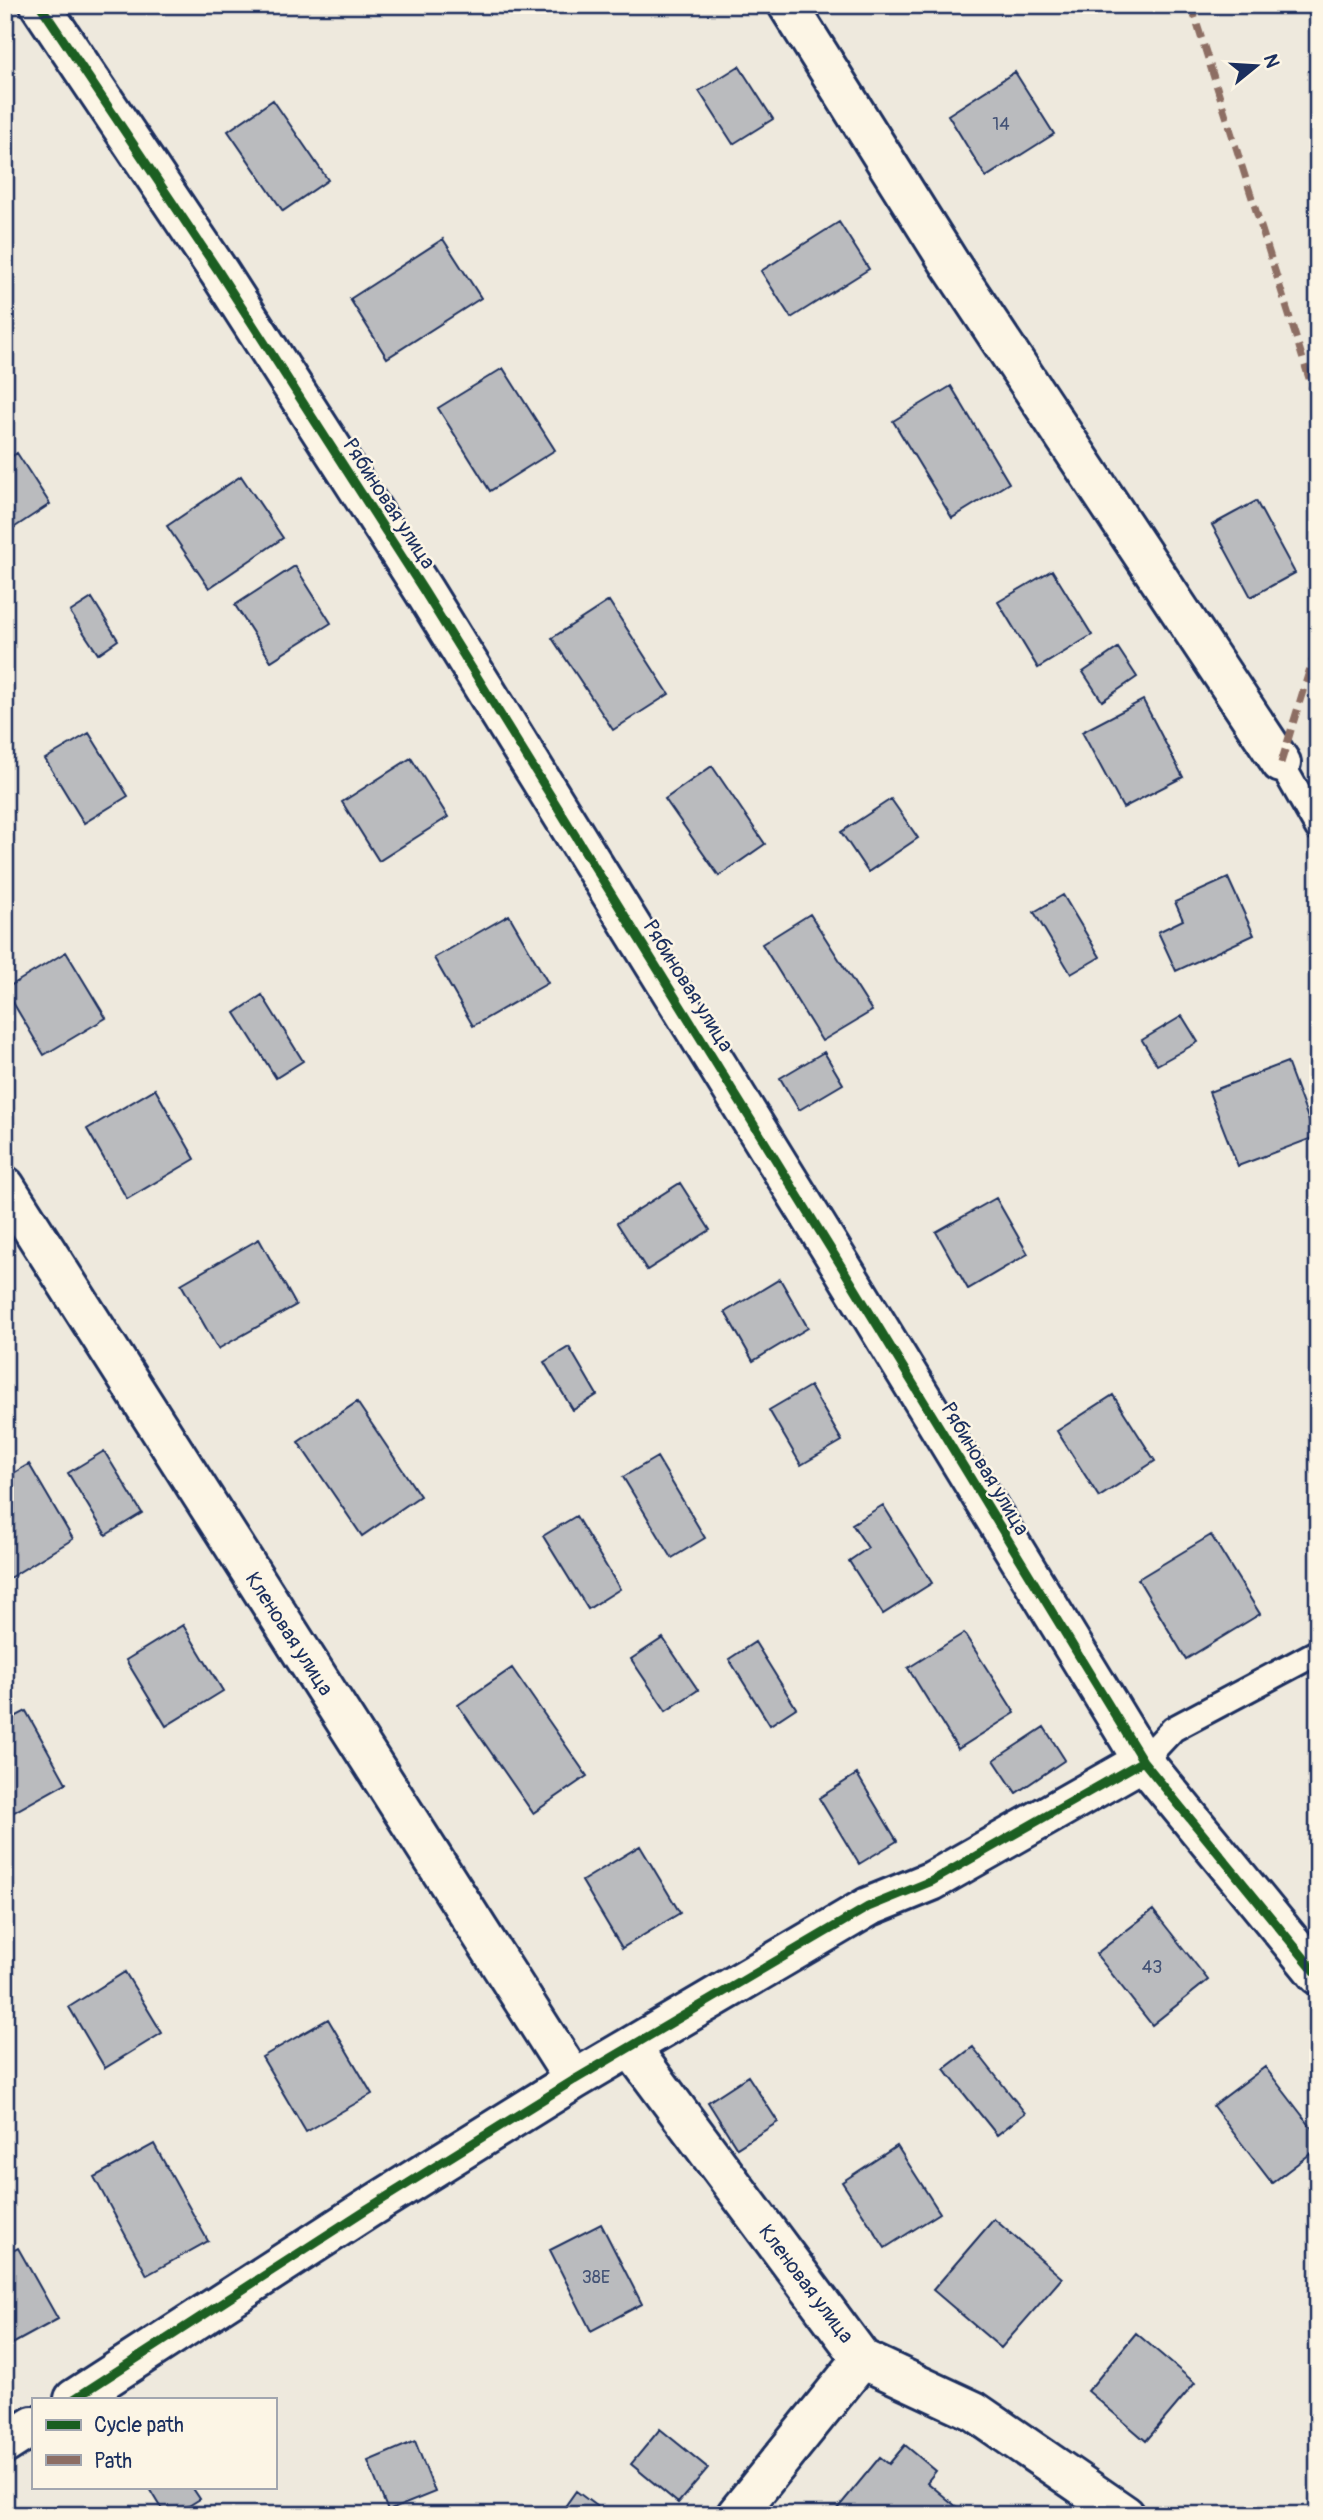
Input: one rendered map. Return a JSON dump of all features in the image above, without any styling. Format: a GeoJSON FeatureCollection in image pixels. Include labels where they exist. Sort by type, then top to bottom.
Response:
{"type":"FeatureCollection","features":[{"type":"Feature","properties":{"kind":"street","name":"Рябиновая улица"},"geometry":{"type":"LineString","coordinates":[[40,5],[219,272],[424,591],[1143,1761],[1318,1975]]}},
{"type":"Feature","properties":{"kind":"street"},"geometry":{"type":"LineString","coordinates":[[788,5],[950,264],[1281,763]]}},
{"type":"Feature","properties":{"kind":"street","name":"Кленовая улица"},"geometry":{"type":"LineString","coordinates":[[5,1186],[574,2080]]}},
{"type":"Feature","properties":{"kind":"street"},"geometry":{"type":"LineString","coordinates":[[76,2398],[367,2209],[574,2080],[868,1907],[932,1881],[1143,1761]]}},
{"type":"Feature","properties":{"kind":"street","name":"Кленовая улица"},"geometry":{"type":"LineString","coordinates":[[631,2048],[862,2359],[736,2515]]}},
{"type":"Feature","properties":{"kind":"street"},"geometry":{"type":"LineString","coordinates":[[862,2359],[974,2410],[1125,2515]]}},
{"type":"Feature","properties":{"kind":"street"},"geometry":{"type":"LineString","coordinates":[[5,2444],[32,2427]]}},
{"type":"Feature","properties":{"kind":"lane"},"geometry":{"type":"LineString","coordinates":[[1281,763],[1318,828]]}},
{"type":"Feature","properties":{"kind":"lane"},"geometry":{"type":"LineString","coordinates":[[1143,1761],[1173,1729],[1318,1652]]}},
{"type":"Feature","properties":{"kind":"building"},"geometry":{"type":"Polygon","coordinates":[[[739,66],[773,119],[733,144],[699,91],[739,66]]]}},
{"type":"Feature","properties":{"kind":"building"},"geometry":{"type":"Polygon","coordinates":[[[1015,72],[1054,134],[986,177],[948,115],[1015,72]]]}},
{"type":"Feature","properties":{"kind":"building"},"geometry":{"type":"Polygon","coordinates":[[[273,100],[328,180],[283,211],[228,131],[273,100]]]}},
{"type":"Feature","properties":{"kind":"building"},"geometry":{"type":"Polygon","coordinates":[[[839,222],[869,269],[791,318],[761,271],[839,222]]]}},
{"type":"Feature","properties":{"kind":"building"},"geometry":{"type":"Polygon","coordinates":[[[443,239],[481,298],[387,358],[350,299],[443,239]]]}},
{"type":"Feature","properties":{"kind":"building"},"geometry":{"type":"Polygon","coordinates":[[[503,368],[555,450],[490,491],[438,408],[503,368]]]}},
{"type":"Feature","properties":{"kind":"building"},"geometry":{"type":"Polygon","coordinates":[[[951,386],[1009,483],[952,518],[893,421],[951,386]]]}},
{"type":"Feature","properties":{"kind":"building"},"geometry":{"type":"Polygon","coordinates":[[[17,453],[50,504],[12,529],[5,519],[5,461],[17,453]]]}},
{"type":"Feature","properties":{"kind":"building"},"geometry":{"type":"Polygon","coordinates":[[[241,476],[283,538],[209,588],[167,526],[241,476]]]}},
{"type":"Feature","properties":{"kind":"building"},"geometry":{"type":"Polygon","coordinates":[[[1256,501],[1295,573],[1251,597],[1212,525],[1256,501]]]}},
{"type":"Feature","properties":{"kind":"building"},"geometry":{"type":"Polygon","coordinates":[[[295,566],[331,623],[271,661],[235,605],[295,566]]]}},
{"type":"Feature","properties":{"kind":"building"},"geometry":{"type":"Polygon","coordinates":[[[1052,570],[1092,635],[1038,668],[998,602],[1052,570]]]}},
{"type":"Feature","properties":{"kind":"building"},"geometry":{"type":"Polygon","coordinates":[[[92,598],[118,640],[98,654],[70,612],[92,598]]]}},
{"type":"Feature","properties":{"kind":"building"},"geometry":{"type":"Polygon","coordinates":[[[609,601],[669,694],[613,730],[552,638],[609,601]]]}},
{"type":"Feature","properties":{"kind":"building"},"geometry":{"type":"Polygon","coordinates":[[[1118,648],[1137,677],[1102,701],[1083,672],[1118,648]]]}},
{"type":"Feature","properties":{"kind":"building"},"geometry":{"type":"Polygon","coordinates":[[[1143,700],[1183,777],[1123,808],[1082,732],[1143,700]]]}},
{"type":"Feature","properties":{"kind":"building"},"geometry":{"type":"Polygon","coordinates":[[[89,733],[128,796],[84,823],[45,759],[89,733]]]}},
{"type":"Feature","properties":{"kind":"building"},"geometry":{"type":"Polygon","coordinates":[[[411,758],[448,817],[379,861],[342,802],[411,758]]]}},
{"type":"Feature","properties":{"kind":"building"},"geometry":{"type":"Polygon","coordinates":[[[712,766],[765,844],[719,876],[665,799],[712,766]]]}},
{"type":"Feature","properties":{"kind":"building"},"geometry":{"type":"Polygon","coordinates":[[[891,799],[918,838],[868,872],[841,832],[891,799]]]}},
{"type":"Feature","properties":{"kind":"building"},"geometry":{"type":"Polygon","coordinates":[[[1228,878],[1254,935],[1176,971],[1158,932],[1183,920],[1175,902],[1228,878]]]}},
{"type":"Feature","properties":{"kind":"building"},"geometry":{"type":"Polygon","coordinates":[[[1063,895],[1100,957],[1071,974],[1034,912],[1063,895]]]}},
{"type":"Feature","properties":{"kind":"building"},"geometry":{"type":"Polygon","coordinates":[[[810,914],[872,1011],[822,1041],[762,944],[810,914]]]}},
{"type":"Feature","properties":{"kind":"building"},"geometry":{"type":"Polygon","coordinates":[[[509,915],[548,983],[473,1026],[434,958],[509,915]]]}},
{"type":"Feature","properties":{"kind":"building"},"geometry":{"type":"Polygon","coordinates":[[[66,952],[106,1018],[44,1055],[5,989],[66,952]]]}},
{"type":"Feature","properties":{"kind":"building"},"geometry":{"type":"Polygon","coordinates":[[[262,995],[303,1061],[276,1078],[235,1013],[262,995]]]}},
{"type":"Feature","properties":{"kind":"building"},"geometry":{"type":"Polygon","coordinates":[[[1182,1016],[1198,1042],[1157,1065],[1142,1040],[1182,1016]]]}},
{"type":"Feature","properties":{"kind":"building"},"geometry":{"type":"Polygon","coordinates":[[[824,1052],[843,1084],[799,1110],[780,1078],[824,1052]]]}},
{"type":"Feature","properties":{"kind":"building"},"geometry":{"type":"Polygon","coordinates":[[[1287,1062],[1315,1137],[1238,1166],[1209,1092],[1287,1062]]]}},
{"type":"Feature","properties":{"kind":"building"},"geometry":{"type":"Polygon","coordinates":[[[155,1089],[195,1159],[127,1199],[87,1129],[155,1089]]]}},
{"type":"Feature","properties":{"kind":"building"},"geometry":{"type":"Polygon","coordinates":[[[680,1183],[710,1230],[647,1270],[617,1223],[680,1183]]]}},
{"type":"Feature","properties":{"kind":"building"},"geometry":{"type":"Polygon","coordinates":[[[996,1198],[1028,1254],[968,1289],[936,1232],[996,1198]]]}},
{"type":"Feature","properties":{"kind":"building"},"geometry":{"type":"Polygon","coordinates":[[[259,1239],[296,1305],[218,1349],[181,1284],[259,1239]]]}},
{"type":"Feature","properties":{"kind":"building"},"geometry":{"type":"Polygon","coordinates":[[[780,1279],[808,1328],[753,1361],[725,1312],[780,1279]]]}},
{"type":"Feature","properties":{"kind":"building"},"geometry":{"type":"Polygon","coordinates":[[[569,1347],[597,1395],[573,1410],[544,1362],[569,1347]]]}},
{"type":"Feature","properties":{"kind":"building"},"geometry":{"type":"Polygon","coordinates":[[[810,1386],[842,1441],[801,1465],[769,1410],[810,1386]]]}},
{"type":"Feature","properties":{"kind":"building"},"geometry":{"type":"Polygon","coordinates":[[[1113,1395],[1155,1461],[1099,1497],[1057,1431],[1113,1395]]]}},
{"type":"Feature","properties":{"kind":"building"},"geometry":{"type":"Polygon","coordinates":[[[357,1402],[420,1496],[362,1536],[298,1442],[357,1402]]]}},
{"type":"Feature","properties":{"kind":"building"},"geometry":{"type":"Polygon","coordinates":[[[104,1451],[142,1513],[106,1535],[68,1473],[104,1451]]]}},
{"type":"Feature","properties":{"kind":"building"},"geometry":{"type":"Polygon","coordinates":[[[657,1457],[705,1538],[672,1558],[623,1477],[657,1457]]]}},
{"type":"Feature","properties":{"kind":"building"},"geometry":{"type":"Polygon","coordinates":[[[29,1464],[73,1539],[6,1580],[5,1478],[29,1464]]]}},
{"type":"Feature","properties":{"kind":"building"},"geometry":{"type":"Polygon","coordinates":[[[883,1505],[932,1583],[883,1614],[849,1561],[868,1548],[852,1524],[883,1505]]]}},
{"type":"Feature","properties":{"kind":"building"},"geometry":{"type":"Polygon","coordinates":[[[576,1516],[620,1589],[588,1609],[543,1536],[576,1516]]]}},
{"type":"Feature","properties":{"kind":"building"},"geometry":{"type":"Polygon","coordinates":[[[1211,1535],[1260,1614],[1186,1659],[1138,1579],[1211,1535]]]}},
{"type":"Feature","properties":{"kind":"building"},"geometry":{"type":"Polygon","coordinates":[[[183,1625],[223,1691],[166,1726],[126,1660],[183,1625]]]}},
{"type":"Feature","properties":{"kind":"building"},"geometry":{"type":"Polygon","coordinates":[[[964,1633],[1015,1713],[958,1749],[908,1668],[964,1633]]]}},
{"type":"Feature","properties":{"kind":"building"},"geometry":{"type":"Polygon","coordinates":[[[663,1638],[698,1690],[666,1711],[631,1659],[663,1638]]]}},
{"type":"Feature","properties":{"kind":"building"},"geometry":{"type":"Polygon","coordinates":[[[755,1642],[796,1708],[770,1725],[729,1659],[755,1642]]]}},
{"type":"Feature","properties":{"kind":"building"},"geometry":{"type":"Polygon","coordinates":[[[512,1668],[587,1776],[533,1813],[458,1705],[512,1668]]]}},
{"type":"Feature","properties":{"kind":"building"},"geometry":{"type":"Polygon","coordinates":[[[26,1711],[66,1783],[5,1817],[5,1722],[26,1711]]]}},
{"type":"Feature","properties":{"kind":"building"},"geometry":{"type":"Polygon","coordinates":[[[1044,1727],[1065,1760],[1016,1793],[994,1760],[1044,1727]]]}},
{"type":"Feature","properties":{"kind":"building"},"geometry":{"type":"Polygon","coordinates":[[[857,1774],[897,1841],[859,1864],[819,1798],[857,1774]]]}},
{"type":"Feature","properties":{"kind":"building"},"geometry":{"type":"Polygon","coordinates":[[[640,1846],[680,1913],[622,1948],[582,1881],[640,1846]]]}},
{"type":"Feature","properties":{"kind":"building"},"geometry":{"type":"Polygon","coordinates":[[[1153,1910],[1208,1980],[1152,2025],[1096,1954],[1153,1910]]]}},
{"type":"Feature","properties":{"kind":"building"},"geometry":{"type":"Polygon","coordinates":[[[125,1972],[162,2033],[105,2068],[69,2007],[125,1972]]]}},
{"type":"Feature","properties":{"kind":"building"},"geometry":{"type":"Polygon","coordinates":[[[328,2019],[372,2094],[306,2132],[262,2057],[328,2019]]]}},
{"type":"Feature","properties":{"kind":"building"},"geometry":{"type":"Polygon","coordinates":[[[973,2047],[1025,2113],[997,2135],[944,2069],[973,2047]]]}},
{"type":"Feature","properties":{"kind":"building"},"geometry":{"type":"Polygon","coordinates":[[[1265,2067],[1318,2136],[1318,2148],[1272,2183],[1213,2106],[1265,2067]]]}},
{"type":"Feature","properties":{"kind":"building"},"geometry":{"type":"Polygon","coordinates":[[[748,2076],[778,2122],[737,2148],[708,2102],[748,2076]]]}},
{"type":"Feature","properties":{"kind":"building"},"geometry":{"type":"Polygon","coordinates":[[[154,2144],[208,2241],[147,2275],[94,2177],[154,2144]]]}},
{"type":"Feature","properties":{"kind":"building"},"geometry":{"type":"Polygon","coordinates":[[[897,2146],[940,2213],[885,2248],[842,2182],[897,2146]]]}},
{"type":"Feature","properties":{"kind":"building"},"geometry":{"type":"Polygon","coordinates":[[[994,2219],[1062,2278],[1001,2348],[933,2290],[994,2219]]]}},
{"type":"Feature","properties":{"kind":"building"},"geometry":{"type":"Polygon","coordinates":[[[601,2224],[642,2304],[591,2331],[550,2250],[601,2224]]]}},
{"type":"Feature","properties":{"kind":"building"},"geometry":{"type":"Polygon","coordinates":[[[18,2248],[58,2319],[5,2348],[5,2255],[18,2248]]]}},
{"type":"Feature","properties":{"kind":"building"},"geometry":{"type":"Polygon","coordinates":[[[1136,2333],[1195,2383],[1146,2441],[1088,2391],[1136,2333]]]}},
{"type":"Feature","properties":{"kind":"building"},"geometry":{"type":"Polygon","coordinates":[[[660,2429],[708,2468],[678,2503],[631,2464],[660,2429]]]}},
{"type":"Feature","properties":{"kind":"building"},"geometry":{"type":"Polygon","coordinates":[[[415,2441],[435,2492],[388,2511],[368,2461],[415,2441]]]}},
{"type":"Feature","properties":{"kind":"building"},"geometry":{"type":"Polygon","coordinates":[[[905,2445],[936,2471],[927,2482],[958,2508],[952,2515],[832,2515],[880,2457],[889,2464],[905,2445]]]}},
{"type":"Feature","properties":{"kind":"building"},"geometry":{"type":"Polygon","coordinates":[[[150,2488],[193,2488],[200,2499],[174,2515],[166,2515],[150,2488]]]}},
{"type":"Feature","properties":{"kind":"building"},"geometry":{"type":"Polygon","coordinates":[[[576,2491],[608,2515],[559,2515],[576,2491]]]}},
{"type":"Feature","properties":{"kind":"marked path"},"geometry":{"type":"LineString","coordinates":[[1191,5],[1318,407]]}},
{"type":"Feature","properties":{"kind":"marked path"},"geometry":{"type":"LineString","coordinates":[[1281,763],[1318,642]]}},
{"type":"Feature","properties":{"kind":"cycle path"},"geometry":{"type":"LineString","coordinates":[[40,5],[219,272],[424,591],[1143,1761],[1318,1975]]}},
{"type":"Feature","properties":{"kind":"cycle path"},"geometry":{"type":"LineString","coordinates":[[76,2398],[367,2209],[574,2080],[868,1907],[932,1881],[1143,1761]]}}]}
